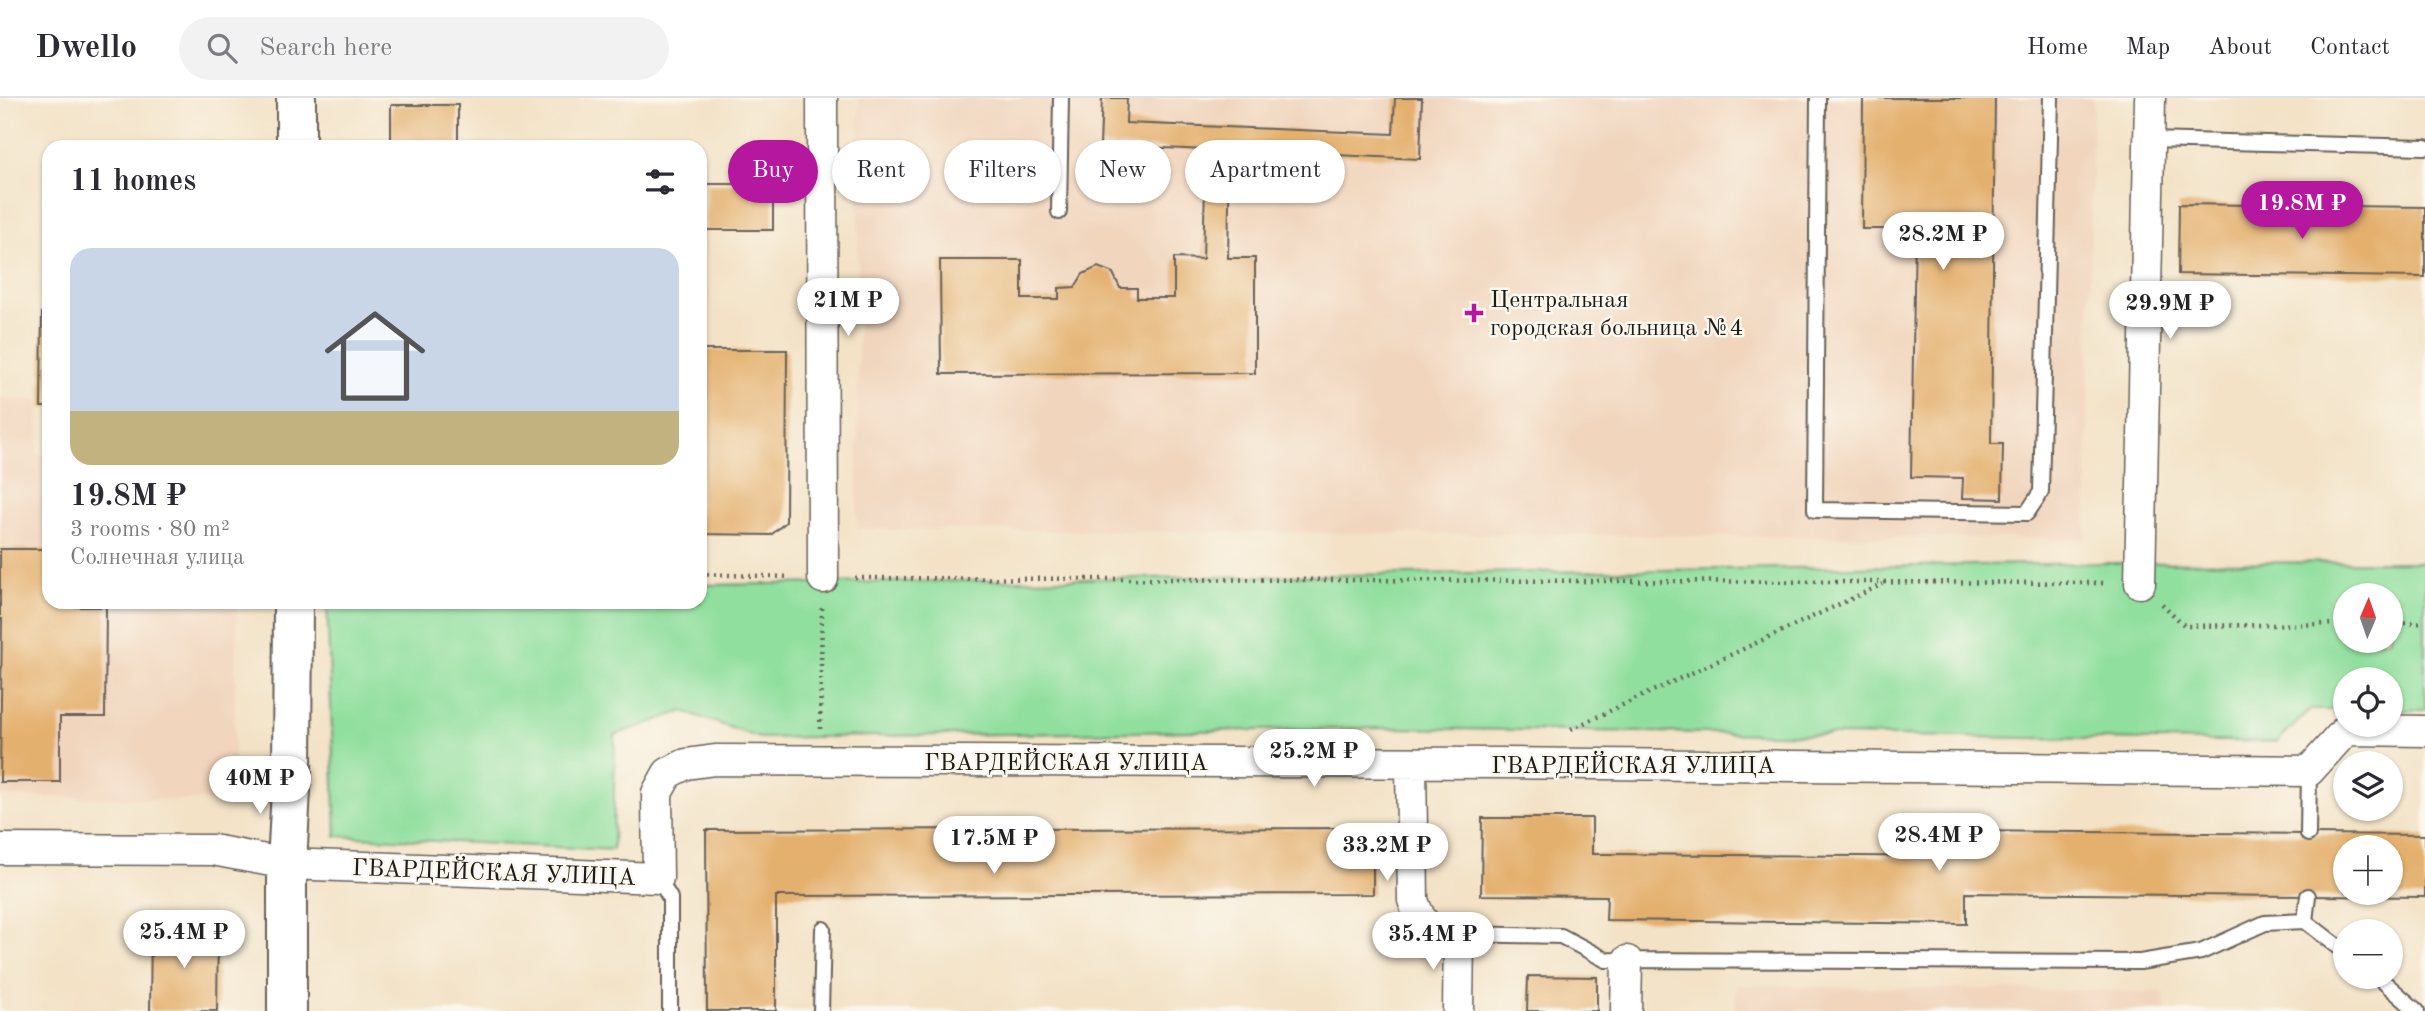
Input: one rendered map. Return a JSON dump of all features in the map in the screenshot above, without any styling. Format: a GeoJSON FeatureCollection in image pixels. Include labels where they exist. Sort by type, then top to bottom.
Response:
{"type":"FeatureCollection","features":[{"type":"Feature","properties":{"kind":"main road"},"geometry":{"type":"LineString","coordinates":[[296,98],[296,140]]}},
{"type":"Feature","properties":{"kind":"main road"},"geometry":{"type":"LineString","coordinates":[[287,1011],[287,864],[292,771],[293,609]]}},
{"type":"Feature","properties":{"kind":"street"},"geometry":{"type":"LineString","coordinates":[[822,98],[823,578]]}},
{"type":"Feature","properties":{"kind":"street"},"geometry":{"type":"LineString","coordinates":[[2140,583],[2150,98]]}},
{"type":"Feature","properties":{"kind":"street"},"geometry":{"type":"LineString","coordinates":[[2309,771],[2346,730],[2425,731]]}},
{"type":"Feature","properties":{"kind":"street","name":"ГВАРДЕЙСКАЯ УЛИЦА"},"geometry":{"type":"LineString","coordinates":[[0,849],[213,850],[287,864],[658,877],[657,793],[668,773],[686,764],[715,760],[2309,771]]}},
{"type":"Feature","properties":{"kind":"street"},"geometry":{"type":"LineString","coordinates":[[1411,764],[1413,900],[1419,918],[1432,931],[1459,934],[1458,1011]]}},
{"type":"Feature","properties":{"kind":"street"},"geometry":{"type":"LineString","coordinates":[[1626,1011],[1627,961]]}},
{"type":"Feature","properties":{"kind":"lane"},"geometry":{"type":"LineString","coordinates":[[1059,212],[1061,98]]}},
{"type":"Feature","properties":{"kind":"lane"},"geometry":{"type":"LineString","coordinates":[[1818,98],[1815,510],[2027,513],[2041,492],[2051,98]]}},
{"type":"Feature","properties":{"kind":"lane"},"geometry":{"type":"LineString","coordinates":[[2149,140],[2425,147]]}},
{"type":"Feature","properties":{"kind":"lane"},"geometry":{"type":"LineString","coordinates":[[2308,834],[2309,771]]}},
{"type":"Feature","properties":{"kind":"lane"},"geometry":{"type":"LineString","coordinates":[[658,877],[670,898],[670,1011]]}},
{"type":"Feature","properties":{"kind":"lane"},"geometry":{"type":"LineString","coordinates":[[2305,922],[2308,896]]}},
{"type":"Feature","properties":{"kind":"lane"},"geometry":{"type":"LineString","coordinates":[[1459,934],[1561,936],[1606,960],[1627,961],[2140,962],[2201,952],[2265,923],[2305,922],[2333,943]]}},
{"type":"Feature","properties":{"kind":"lane"},"geometry":{"type":"LineString","coordinates":[[821,1011],[823,929]]}},
{"type":"Feature","properties":{"kind":"lane"},"geometry":{"type":"LineString","coordinates":[[2392,989],[2417,1011]]}},
{"type":"Feature","properties":{"kind":"path"},"geometry":{"type":"LineString","coordinates":[[707,575],[823,578],[2140,583],[2185,626],[2333,624]]}},
{"type":"Feature","properties":{"kind":"path"},"geometry":{"type":"LineString","coordinates":[[819,761],[823,578]]}},
{"type":"Feature","properties":{"kind":"path"},"geometry":{"type":"LineString","coordinates":[[1560,734],[1888,582]]}},
{"type":"Feature","properties":{"kind":"path"},"geometry":{"type":"LineString","coordinates":[[2403,624],[2425,624]]}},
{"type":"Feature","properties":{"kind":"shaded area","name":"Центральная городская больница №4"},"geometry":{"type":"Polygon","coordinates":[[[859,98],[2093,98],[2086,539],[857,529],[859,203],[930,203],[930,140],[859,140],[859,98]]]}},
{"type":"Feature","properties":{"kind":"shaded area"},"geometry":{"type":"Polygon","coordinates":[[[0,399],[39,400],[38,455],[42,455],[42,609],[237,609],[233,801],[0,796],[0,399]]]}},
{"type":"Feature","properties":{"kind":"shaded area"},"geometry":{"type":"Polygon","coordinates":[[[1736,985],[2164,992],[2165,1011],[1735,1011],[1736,985]]]}},
{"type":"Feature","properties":{"kind":"green space"},"geometry":{"type":"Polygon","coordinates":[[[2425,562],[2425,710],[2403,710],[2403,667],[2333,667],[2333,710],[2310,710],[2277,742],[1389,728],[760,738],[683,711],[615,735],[613,850],[336,836],[327,609],[707,609],[707,585],[2106,563],[2425,562]]]}},
{"type":"Feature","properties":{"kind":"building"},"geometry":{"type":"Polygon","coordinates":[[[1102,98],[1127,98],[1126,123],[1393,134],[1395,98],[1422,98],[1420,159],[1345,155],[1345,140],[1185,140],[1185,149],[1171,148],[1171,140],[1100,140],[1102,98]]]}},
{"type":"Feature","properties":{"kind":"building"},"geometry":{"type":"Polygon","coordinates":[[[1863,98],[1995,98],[1991,444],[2003,444],[2002,499],[1962,498],[1963,478],[1911,477],[1915,229],[1862,229],[1863,98]]]}},
{"type":"Feature","properties":{"kind":"building"},"geometry":{"type":"Polygon","coordinates":[[[391,105],[458,105],[458,140],[391,140],[391,105]]]}},
{"type":"Feature","properties":{"kind":"building"},"geometry":{"type":"Polygon","coordinates":[[[707,184],[728,184],[728,203],[773,203],[773,230],[707,230],[707,184]]]}},
{"type":"Feature","properties":{"kind":"building"},"geometry":{"type":"Polygon","coordinates":[[[1205,203],[1229,203],[1228,258],[1255,258],[1255,373],[941,374],[940,260],[1022,260],[1022,299],[1059,299],[1059,288],[1075,287],[1083,274],[1098,267],[1113,273],[1120,288],[1137,288],[1137,298],[1174,298],[1174,258],[1203,259],[1205,203]]]}},
{"type":"Feature","properties":{"kind":"building"},"geometry":{"type":"Polygon","coordinates":[[[2179,204],[2425,207],[2425,277],[2178,274],[2179,204]]]}},
{"type":"Feature","properties":{"kind":"building"},"geometry":{"type":"Polygon","coordinates":[[[42,312],[42,407],[41,407],[42,312]]]}},
{"type":"Feature","properties":{"kind":"building"},"geometry":{"type":"Polygon","coordinates":[[[707,350],[787,350],[786,522],[771,535],[707,534],[707,350]]]}},
{"type":"Feature","properties":{"kind":"building"},"geometry":{"type":"Polygon","coordinates":[[[0,549],[42,549],[42,609],[106,609],[105,717],[60,717],[60,782],[0,782],[0,549]]]}},
{"type":"Feature","properties":{"kind":"building"},"geometry":{"type":"Polygon","coordinates":[[[1482,818],[1592,818],[1592,854],[1967,857],[1967,831],[2425,835],[2425,897],[2403,897],[2403,835],[2333,835],[2333,896],[1966,893],[1966,924],[1606,920],[1607,896],[1481,895],[1482,818]]]}},
{"type":"Feature","properties":{"kind":"building"},"geometry":{"type":"Polygon","coordinates":[[[1373,828],[1373,894],[776,896],[776,1011],[707,1011],[706,830],[1373,828]]]}},
{"type":"Feature","properties":{"kind":"building"},"geometry":{"type":"Polygon","coordinates":[[[151,929],[218,930],[217,1011],[150,1011],[151,929]]]}},
{"type":"Feature","properties":{"kind":"building"},"geometry":{"type":"Polygon","coordinates":[[[1528,976],[1597,977],[1597,1011],[1527,1011],[1528,976]]]}},
{"type":"Feature","properties":{"kind":"place","name":"Центральная городская больница №4"},"geometry":{"type":"Point","coordinates":[1474,313]}}]}
